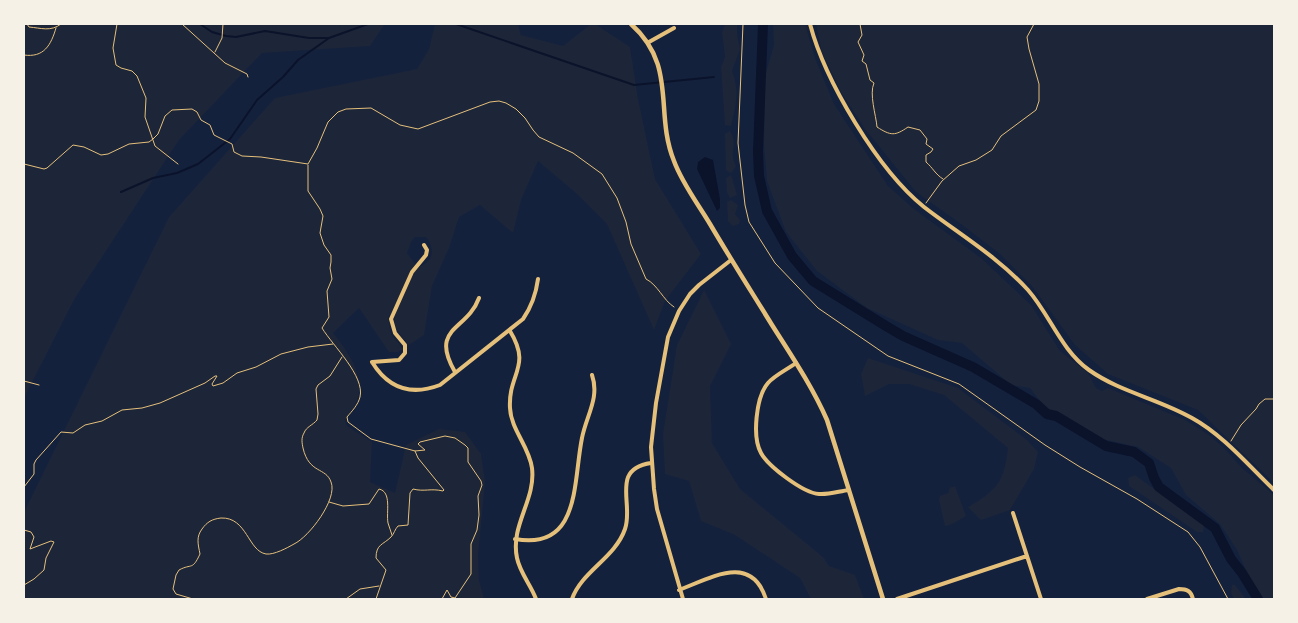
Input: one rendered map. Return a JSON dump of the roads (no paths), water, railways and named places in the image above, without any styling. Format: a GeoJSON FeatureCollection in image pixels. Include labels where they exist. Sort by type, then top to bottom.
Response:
{"type":"FeatureCollection","features":[{"type":"Feature","properties":{"kind":"street"},"geometry":{"type":"LineString","coordinates":[[631,24],[649,42],[660,70],[667,134],[673,161],[731,260],[796,363],[827,420],[883,599]]}},
{"type":"Feature","properties":{"kind":"street"},"geometry":{"type":"LineString","coordinates":[[810,24],[818,51],[839,96],[893,176],[906,191],[924,207],[1001,265],[1028,290],[1066,348],[1088,369],[1116,385],[1192,418],[1206,427],[1274,490]]}},
{"type":"Feature","properties":{"kind":"street"},"geometry":{"type":"LineString","coordinates":[[649,42],[674,28]]}},
{"type":"Feature","properties":{"kind":"street"},"geometry":{"type":"LineString","coordinates":[[424,245],[427,250],[426,255],[412,272],[392,319],[395,333],[405,345],[405,353],[399,360],[372,362],[394,384],[404,389],[428,390],[440,385],[510,331],[523,319],[532,306],[538,279]]}},
{"type":"Feature","properties":{"kind":"street"},"geometry":{"type":"LineString","coordinates":[[683,599],[657,509],[651,463],[653,424],[668,337],[679,311],[690,294],[699,285],[731,260]]}},
{"type":"Feature","properties":{"kind":"street"},"geometry":{"type":"LineString","coordinates":[[455,372],[447,357],[446,342],[452,330],[474,310],[479,298]]}},
{"type":"Feature","properties":{"kind":"street"},"geometry":{"type":"LineString","coordinates":[[510,331],[517,343],[520,360],[510,399],[511,418],[530,459],[532,474],[531,491],[519,521],[515,539],[516,556],[521,571],[536,599]]}},
{"type":"Feature","properties":{"kind":"street"},"geometry":{"type":"LineString","coordinates":[[796,363],[768,382],[763,392],[756,428],[757,444],[761,454],[791,481],[809,492],[819,494],[849,490]]}},
{"type":"Feature","properties":{"kind":"street"},"geometry":{"type":"LineString","coordinates":[[515,539],[532,541],[548,537],[561,528],[569,514],[581,440],[594,398],[595,383],[592,376]]}},
{"type":"Feature","properties":{"kind":"street"},"geometry":{"type":"LineString","coordinates":[[572,599],[582,581],[620,542],[628,518],[625,492],[627,478],[638,465],[651,463]]}},
{"type":"Feature","properties":{"kind":"street"},"geometry":{"type":"LineString","coordinates":[[1013,513],[1041,599]]}},
{"type":"Feature","properties":{"kind":"street"},"geometry":{"type":"LineString","coordinates":[[897,599],[1027,556]]}},
{"type":"Feature","properties":{"kind":"street"},"geometry":{"type":"LineString","coordinates":[[679,590],[727,572],[744,573],[755,578],[763,588],[766,599]]}},
{"type":"Feature","properties":{"kind":"street"},"geometry":{"type":"LineString","coordinates":[[1147,599],[1179,589],[1188,590],[1193,599]]}},
{"type":"Feature","properties":{"kind":"waterway"},"geometry":{"type":"LineString","coordinates":[[200,24],[212,32],[226,36],[236,37],[265,31],[309,38],[329,38],[368,24]]}},
{"type":"Feature","properties":{"kind":"waterway"},"geometry":{"type":"LineString","coordinates":[[456,24],[634,85],[714,77]]}},
{"type":"Feature","properties":{"kind":"waterway"},"geometry":{"type":"LineString","coordinates":[[763,24],[758,151],[759,176],[767,211],[792,256],[813,281],[903,336],[973,367],[1036,404],[1047,414],[1056,416],[1106,446],[1134,452],[1149,463],[1159,487],[1215,528],[1231,559],[1258,599]]}},
{"type":"Feature","properties":{"kind":"waterway"},"geometry":{"type":"LineString","coordinates":[[121,192],[153,178],[177,173],[198,164],[230,139],[257,100],[283,77],[298,60],[329,38]]}}]}
